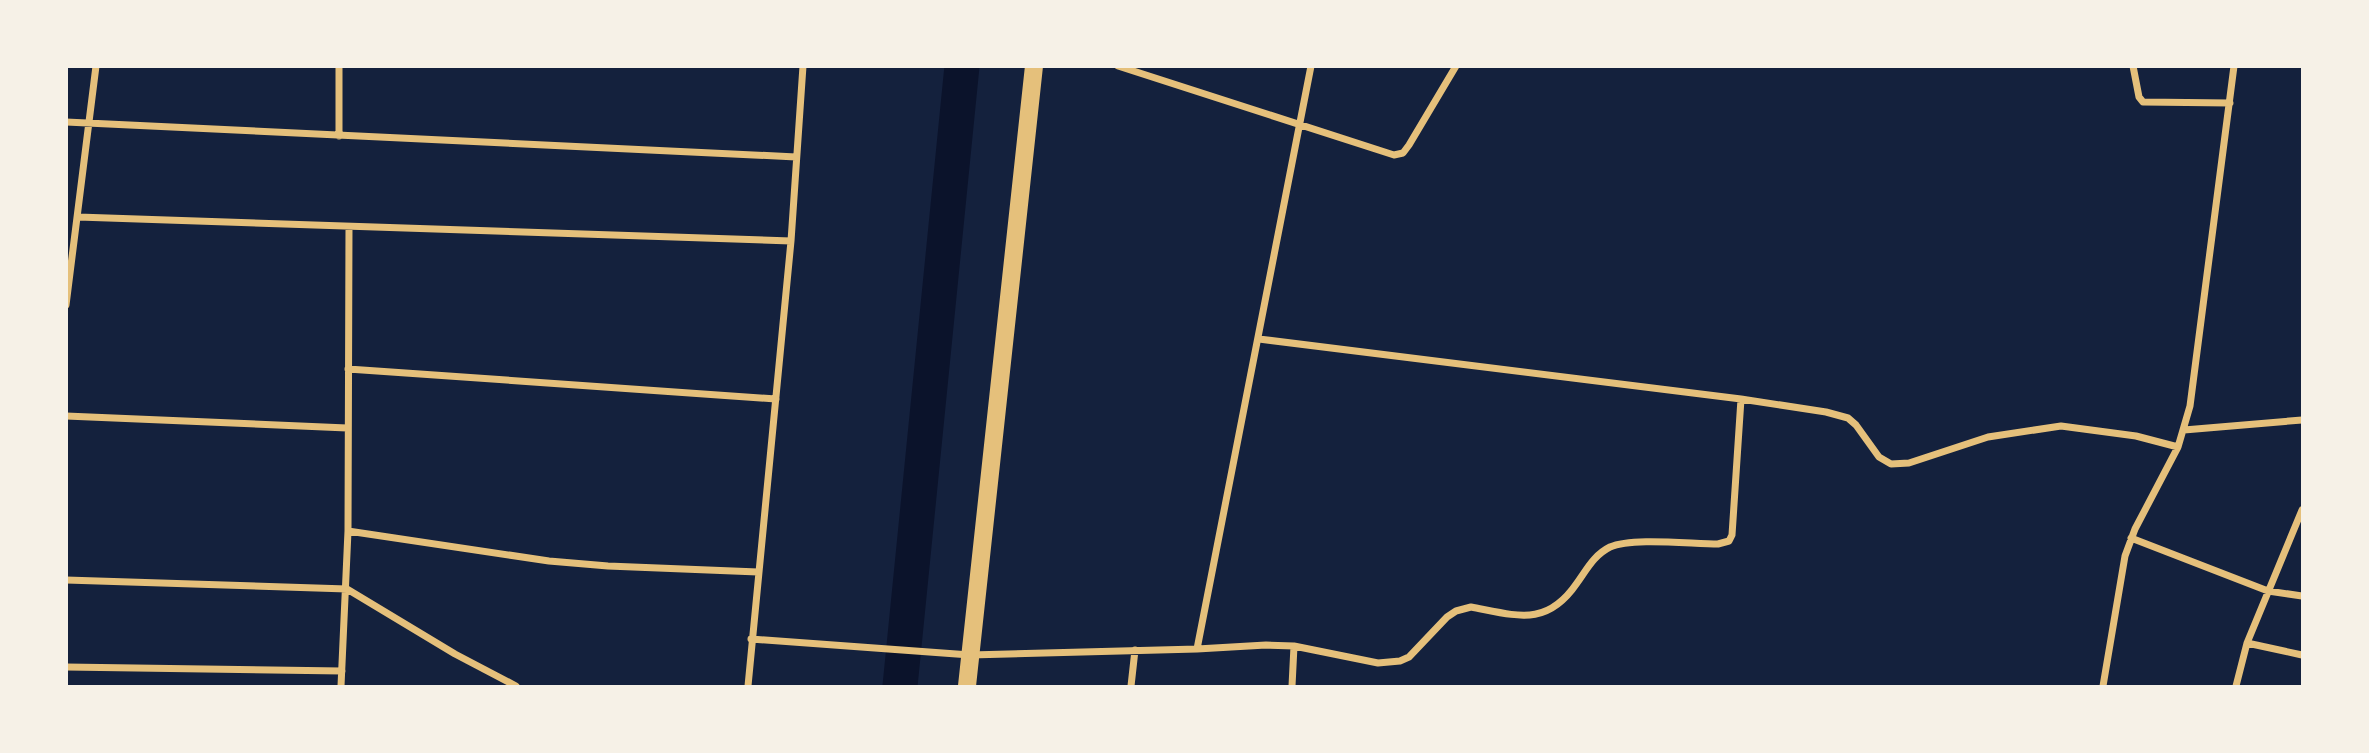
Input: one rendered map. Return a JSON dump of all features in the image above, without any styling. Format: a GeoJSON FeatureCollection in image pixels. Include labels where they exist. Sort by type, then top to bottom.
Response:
{"type":"FeatureCollection","features":[{"type":"Feature","properties":{"kind":"main road"},"geometry":{"type":"LineString","coordinates":[[967,687],[1034,66]]}},
{"type":"Feature","properties":{"kind":"street"},"geometry":{"type":"LineString","coordinates":[[66,305],[96,66]]}},
{"type":"Feature","properties":{"kind":"street"},"geometry":{"type":"LineString","coordinates":[[339,136],[340,66]]}},
{"type":"Feature","properties":{"kind":"street"},"geometry":{"type":"LineString","coordinates":[[748,687],[791,241],[803,66]]}},
{"type":"Feature","properties":{"kind":"street"},"geometry":{"type":"LineString","coordinates":[[1118,66],[1390,154],[1400,154],[1409,145],[1456,66]]}},
{"type":"Feature","properties":{"kind":"street"},"geometry":{"type":"LineString","coordinates":[[1197,649],[1311,66]]}},
{"type":"Feature","properties":{"kind":"street"},"geometry":{"type":"LineString","coordinates":[[2133,66],[2139,97],[2143,103],[2230,103]]}},
{"type":"Feature","properties":{"kind":"street"},"geometry":{"type":"LineString","coordinates":[[2103,687],[2119,587],[2131,538],[2178,447],[2192,393],[2234,66]]}},
{"type":"Feature","properties":{"kind":"street"},"geometry":{"type":"LineString","coordinates":[[66,122],[796,157]]}},
{"type":"Feature","properties":{"kind":"street"},"geometry":{"type":"LineString","coordinates":[[78,217],[791,241]]}},
{"type":"Feature","properties":{"kind":"street"},"geometry":{"type":"LineString","coordinates":[[341,687],[348,531],[349,226]]}},
{"type":"Feature","properties":{"kind":"street"},"geometry":{"type":"LineString","coordinates":[[1259,339],[1826,412],[1848,418],[1879,457],[1891,464],[1909,463],[1988,437],[2061,426],[2136,436],[2178,447]]}},
{"type":"Feature","properties":{"kind":"street"},"geometry":{"type":"LineString","coordinates":[[348,369],[776,399]]}},
{"type":"Feature","properties":{"kind":"street"},"geometry":{"type":"LineString","coordinates":[[751,639],[970,655],[1266,645],[1294,646],[1371,662],[1400,661],[1416,651],[1447,617],[1463,608],[1527,615],[1560,605],[1589,565],[1609,548],[1628,542],[1726,543],[1732,535],[1741,399]]}},
{"type":"Feature","properties":{"kind":"street"},"geometry":{"type":"LineString","coordinates":[[66,416],[347,428]]}},
{"type":"Feature","properties":{"kind":"street"},"geometry":{"type":"LineString","coordinates":[[2184,430],[2302,420]]}},
{"type":"Feature","properties":{"kind":"street"},"geometry":{"type":"LineString","coordinates":[[2236,687],[2247,643],[2302,510]]}},
{"type":"Feature","properties":{"kind":"street"},"geometry":{"type":"LineString","coordinates":[[348,531],[549,561],[758,572]]}},
{"type":"Feature","properties":{"kind":"street"},"geometry":{"type":"LineString","coordinates":[[2131,538],[2269,591],[2302,596]]}},
{"type":"Feature","properties":{"kind":"street"},"geometry":{"type":"LineString","coordinates":[[66,580],[346,589],[516,687]]}},
{"type":"Feature","properties":{"kind":"street"},"geometry":{"type":"LineString","coordinates":[[2247,643],[2302,655]]}},
{"type":"Feature","properties":{"kind":"street"},"geometry":{"type":"LineString","coordinates":[[1292,687],[1294,646]]}},
{"type":"Feature","properties":{"kind":"street"},"geometry":{"type":"LineString","coordinates":[[1131,687],[1135,650]]}},
{"type":"Feature","properties":{"kind":"street"},"geometry":{"type":"LineString","coordinates":[[66,667],[342,671]]}},
{"type":"Feature","properties":{"kind":"waterway"},"geometry":{"type":"LineString","coordinates":[[900,686],[962,66]]}}]}
